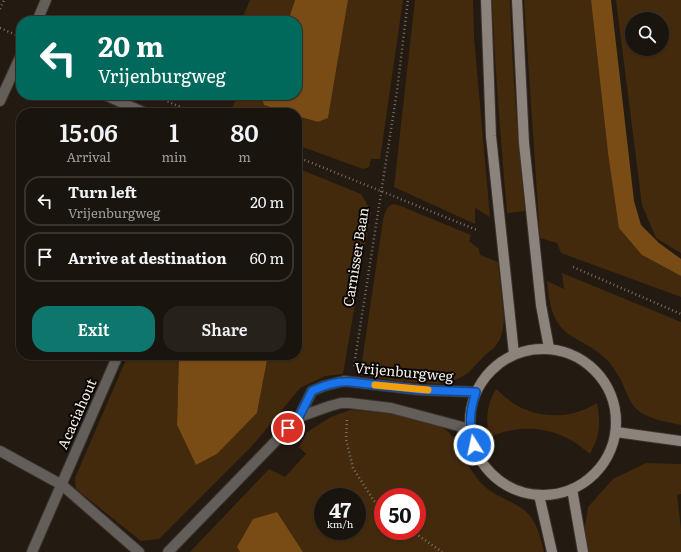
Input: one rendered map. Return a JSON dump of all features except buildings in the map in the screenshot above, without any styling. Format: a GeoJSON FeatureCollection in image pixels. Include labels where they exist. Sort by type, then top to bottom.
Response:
{"type":"FeatureCollection","features":[{"type":"Feature","properties":{"kind":"main road"},"geometry":{"type":"LineString","coordinates":[[486,0],[490,136],[514,354]]}},
{"type":"Feature","properties":{"kind":"main road"},"geometry":{"type":"LineString","coordinates":[[517,0],[524,143],[541,305],[549,348]]}},
{"type":"Feature","properties":{"kind":"main road"},"geometry":{"type":"LineString","coordinates":[[549,348],[566,351],[581,358],[595,369],[606,382],[613,398],[616,415],[616,432],[612,447],[606,460],[597,472],[585,482],[561,493],[538,495],[522,492],[506,485],[492,474],[481,461],[474,445],[470,429],[470,416],[476,392],[491,369],[514,354],[531,349],[549,348]]}},
{"type":"Feature","properties":{"kind":"main road"},"geometry":{"type":"LineString","coordinates":[[616,432],[681,441]]}},
{"type":"Feature","properties":{"kind":"main road"},"geometry":{"type":"LineString","coordinates":[[572,489],[584,552]]}},
{"type":"Feature","properties":{"kind":"main road"},"geometry":{"type":"LineString","coordinates":[[538,495],[552,552]]}},
{"type":"Feature","properties":{"kind":"street"},"geometry":{"type":"LineString","coordinates":[[39,16],[46,0]]}},
{"type":"Feature","properties":{"kind":"street"},"geometry":{"type":"LineString","coordinates":[[0,101],[16,71]]}},
{"type":"Feature","properties":{"kind":"street"},"geometry":{"type":"LineString","coordinates":[[116,100],[134,108]]}},
{"type":"Feature","properties":{"kind":"street","name":"Acaciahout"},"geometry":{"type":"LineString","coordinates":[[32,552],[116,360]]}},
{"type":"Feature","properties":{"kind":"street","name":"Vrijenburgweg"},"geometry":{"type":"LineString","coordinates":[[168,552],[299,417],[312,391],[344,381],[421,390],[476,392]]}},
{"type":"Feature","properties":{"kind":"street","name":"Vrijenburgweg"},"geometry":{"type":"LineString","coordinates":[[299,417],[330,406],[341,403],[349,403],[391,408],[470,429]]}},
{"type":"Feature","properties":{"kind":"street"},"geometry":{"type":"LineString","coordinates":[[0,451],[62,485],[139,552]]}},
{"type":"Feature","properties":{"kind":"path"},"geometry":{"type":"LineString","coordinates":[[0,9],[4,0]]}},
{"type":"Feature","properties":{"kind":"path","name":"Carnisser Baan"},"geometry":{"type":"LineString","coordinates":[[351,382],[381,192],[408,0]]}},
{"type":"Feature","properties":{"kind":"path"},"geometry":{"type":"LineString","coordinates":[[0,28],[16,35]]}},
{"type":"Feature","properties":{"kind":"path"},"geometry":{"type":"LineString","coordinates":[[164,100],[183,108]]}},
{"type":"Feature","properties":{"kind":"path"},"geometry":{"type":"LineString","coordinates":[[302,159],[477,230]]}},
{"type":"Feature","properties":{"kind":"path"},"geometry":{"type":"LineString","coordinates":[[573,267],[681,314]]}},
{"type":"Feature","properties":{"kind":"path"},"geometry":{"type":"LineString","coordinates":[[349,403],[346,440],[353,468],[374,501]]}},
{"type":"Feature","properties":{"kind":"path"},"geometry":{"type":"LineString","coordinates":[[425,540],[442,552]]}},
{"type":"Feature","properties":{"kind":"shaded area"},"geometry":{"type":"Polygon","coordinates":[[[250,0],[295,0],[290,16],[243,16],[250,0]]]}},
{"type":"Feature","properties":{"kind":"shaded area"},"geometry":{"type":"Polygon","coordinates":[[[295,0],[348,0],[328,118],[318,122],[302,117],[302,108],[273,108],[264,105],[262,100],[302,100],[302,16],[290,16],[295,0]]]}},
{"type":"Feature","properties":{"kind":"shaded area"},"geometry":{"type":"Polygon","coordinates":[[[348,0],[403,0],[380,159],[371,159],[369,167],[363,169],[302,147],[302,117],[318,122],[328,118],[348,0]]]}},
{"type":"Feature","properties":{"kind":"shaded area"},"geometry":{"type":"Polygon","coordinates":[[[415,0],[473,0],[474,37],[490,217],[475,208],[475,224],[394,187],[415,0]]]}},
{"type":"Feature","properties":{"kind":"shaded area"},"geometry":{"type":"Polygon","coordinates":[[[492,0],[510,0],[512,53],[525,211],[507,213],[496,80],[492,0]]]}},
{"type":"Feature","properties":{"kind":"shaded area"},"geometry":{"type":"Polygon","coordinates":[[[524,0],[591,0],[608,153],[642,255],[681,276],[681,297],[561,253],[557,243],[540,238],[524,0]]]}},
{"type":"Feature","properties":{"kind":"shaded area"},"geometry":{"type":"Polygon","coordinates":[[[591,0],[611,0],[634,201],[641,225],[659,243],[681,259],[681,276],[642,255],[619,228],[608,153],[591,0]]]}},
{"type":"Feature","properties":{"kind":"shaded area"},"geometry":{"type":"Polygon","coordinates":[[[616,0],[681,0],[681,253],[656,238],[642,205],[616,0]]]}},
{"type":"Feature","properties":{"kind":"shaded area"},"geometry":{"type":"Polygon","coordinates":[[[236,100],[262,100],[264,105],[273,108],[232,108],[236,100]]]}},
{"type":"Feature","properties":{"kind":"shaded area"},"geometry":{"type":"Polygon","coordinates":[[[302,170],[361,194],[371,211],[343,374],[325,376],[300,388],[253,445],[159,539],[141,541],[76,489],[75,478],[126,360],[179,360],[177,425],[196,465],[217,454],[257,413],[267,360],[302,360],[302,170]]]}},
{"type":"Feature","properties":{"kind":"shaded area"},"geometry":{"type":"Polygon","coordinates":[[[394,204],[471,235],[469,241],[479,249],[480,255],[498,262],[504,319],[500,339],[494,348],[469,372],[455,380],[438,384],[396,381],[360,375],[383,220],[385,212],[389,206],[394,204]]]}},
{"type":"Feature","properties":{"kind":"shaded area"},"geometry":{"type":"Polygon","coordinates":[[[562,273],[681,322],[681,425],[655,419],[636,409],[630,401],[620,378],[610,363],[595,350],[569,335],[563,329],[551,308],[547,281],[564,289],[562,273]]]}},
{"type":"Feature","properties":{"kind":"shaded area"},"geometry":{"type":"Polygon","coordinates":[[[179,360],[267,360],[257,413],[217,454],[196,465],[177,425],[179,360]]]}},
{"type":"Feature","properties":{"kind":"shaded area"},"geometry":{"type":"Polygon","coordinates":[[[496,389],[520,407],[535,413],[559,415],[574,413],[597,403],[599,429],[596,441],[590,454],[569,439],[540,430],[519,429],[489,438],[487,425],[488,413],[490,401],[496,389]]]}},
{"type":"Feature","properties":{"kind":"shaded area"},"geometry":{"type":"Polygon","coordinates":[[[350,410],[400,416],[439,426],[449,433],[456,441],[466,462],[484,486],[520,507],[531,518],[538,530],[544,552],[303,552],[277,512],[237,547],[240,552],[190,552],[269,469],[285,477],[306,454],[299,447],[307,432],[331,417],[350,410]]]}},
{"type":"Feature","properties":{"kind":"shaded area"},"geometry":{"type":"Polygon","coordinates":[[[646,463],[681,464],[681,494],[677,495],[681,530],[681,552],[589,552],[584,533],[588,507],[613,479],[646,463]]]}},
{"type":"Feature","properties":{"kind":"shaded area"},"geometry":{"type":"Polygon","coordinates":[[[277,512],[303,552],[240,552],[237,547],[253,519],[277,512]]]}},
{"type":"Feature","properties":{"kind":"slow traffic"},"geometry":{"type":"LineString","coordinates":[[375,385],[428,390]]}},
{"type":"Feature","properties":{"kind":"route"},"geometry":{"type":"LineString","coordinates":[[288,428],[299,417],[312,391],[344,381],[421,390],[476,392],[470,416],[470,429],[474,445]]}}]}
